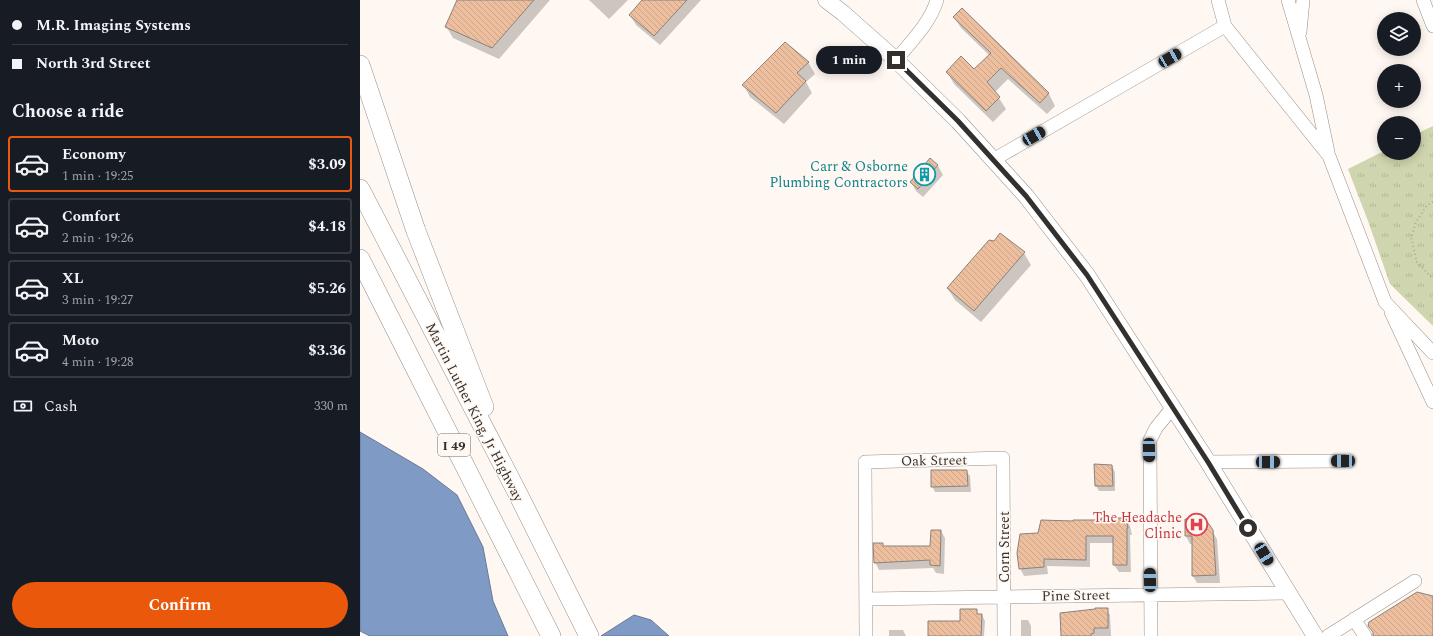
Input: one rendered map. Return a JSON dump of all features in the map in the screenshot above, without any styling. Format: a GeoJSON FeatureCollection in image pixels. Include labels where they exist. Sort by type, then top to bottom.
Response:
{"type":"FeatureCollection","features":[{"type":"Feature","properties":{"kind":"highway"},"geometry":{"type":"LineString","coordinates":[[360,65],[416,231],[518,494]]}},
{"type":"Feature","properties":{"kind":"highway","name":"Martin Luther King, Jr Highway"},"geometry":{"type":"LineString","coordinates":[[360,189],[518,494],[589,636]]}},
{"type":"Feature","properties":{"kind":"highway","name":"I 49"},"geometry":{"type":"LineString","coordinates":[[360,259],[551,636]]}},
{"type":"Feature","properties":{"kind":"main road"},"geometry":{"type":"LineString","coordinates":[[826,0],[896,60],[958,121],[1026,196],[1087,275],[1208,462],[1287,593],[1315,636]]}},
{"type":"Feature","properties":{"kind":"street"},"geometry":{"type":"LineString","coordinates":[[896,60],[925,24],[937,0]]}},
{"type":"Feature","properties":{"kind":"street"},"geometry":{"type":"LineString","coordinates":[[1218,0],[1225,26],[1329,156]]}},
{"type":"Feature","properties":{"kind":"street"},"geometry":{"type":"LineString","coordinates":[[1288,0],[1316,95],[1329,156],[1386,302],[1433,402]]}},
{"type":"Feature","properties":{"kind":"street"},"geometry":{"type":"LineString","coordinates":[[1299,37],[1303,0]]}},
{"type":"Feature","properties":{"kind":"street"},"geometry":{"type":"LineString","coordinates":[[1423,0],[1433,26]]}},
{"type":"Feature","properties":{"kind":"street"},"geometry":{"type":"LineString","coordinates":[[993,160],[1225,26]]}},
{"type":"Feature","properties":{"kind":"street"},"geometry":{"type":"LineString","coordinates":[[1386,302],[1433,353]]}},
{"type":"Feature","properties":{"kind":"street"},"geometry":{"type":"LineString","coordinates":[[1150,636],[1150,440],[1156,428],[1173,407]]}},
{"type":"Feature","properties":{"kind":"street","name":"Oak Street"},"geometry":{"type":"LineString","coordinates":[[866,599],[865,462],[1003,458]]}},
{"type":"Feature","properties":{"kind":"street","name":"Corn Street"},"geometry":{"type":"LineString","coordinates":[[1003,458],[1004,636]]}},
{"type":"Feature","properties":{"kind":"street"},"geometry":{"type":"LineString","coordinates":[[1208,462],[1343,461]]}},
{"type":"Feature","properties":{"kind":"street"},"geometry":{"type":"LineString","coordinates":[[1328,636],[1415,581]]}},
{"type":"Feature","properties":{"kind":"street","name":"Pine Street"},"geometry":{"type":"LineString","coordinates":[[866,599],[1287,593]]}},
{"type":"Feature","properties":{"kind":"street"},"geometry":{"type":"LineString","coordinates":[[866,599],[866,636]]}},
{"type":"Feature","properties":{"kind":"street"},"geometry":{"type":"LineString","coordinates":[[1354,619],[1365,636]]}},
{"type":"Feature","properties":{"kind":"path"},"geometry":{"type":"LineString","coordinates":[[1433,202],[1426,205],[1416,222],[1411,238],[1417,262],[1433,279]]}},
{"type":"Feature","properties":{"kind":"green space"},"geometry":{"type":"Polygon","coordinates":[[[1433,126],[1433,326],[1390,284],[1348,169],[1377,154],[1377,160],[1421,160],[1421,132],[1433,126]]]}},
{"type":"Feature","properties":{"kind":"water"},"geometry":{"type":"Polygon","coordinates":[[[360,432],[423,469],[457,495],[483,547],[493,601],[508,636],[370,636],[360,631],[360,432]]]}},
{"type":"Feature","properties":{"kind":"water"},"geometry":{"type":"Polygon","coordinates":[[[634,615],[651,620],[669,636],[601,636],[634,615]]]}},
{"type":"Feature","properties":{"kind":"building"},"geometry":{"type":"Polygon","coordinates":[[[457,0],[534,0],[492,48],[445,27],[457,0]]]}},
{"type":"Feature","properties":{"kind":"building"},"geometry":{"type":"Polygon","coordinates":[[[642,0],[687,0],[654,36],[629,15],[642,0]]]}},
{"type":"Feature","properties":{"kind":"building"},"geometry":{"type":"Polygon","coordinates":[[[962,8],[1049,93],[1040,103],[1001,68],[987,82],[1000,97],[986,111],[946,72],[961,56],[974,69],[991,53],[953,17],[962,8]]]}},
{"type":"Feature","properties":{"kind":"building"},"geometry":{"type":"Polygon","coordinates":[[[785,42],[809,62],[797,73],[806,81],[776,113],[742,85],[785,42]]]}},
{"type":"Feature","properties":{"kind":"building","name":"Carr & Osborne Plumbing Contractors"},"geometry":{"type":"Polygon","coordinates":[[[930,158],[938,165],[918,189],[910,182],[930,158]]]}},
{"type":"Feature","properties":{"kind":"building"},"geometry":{"type":"Polygon","coordinates":[[[1000,233],[1025,252],[974,311],[947,288],[989,240],[994,241],[1000,233]]]}},
{"type":"Feature","properties":{"kind":"building"},"geometry":{"type":"Polygon","coordinates":[[[1094,464],[1112,465],[1113,486],[1095,486],[1094,464]]]}},
{"type":"Feature","properties":{"kind":"building"},"geometry":{"type":"Polygon","coordinates":[[[931,470],[967,470],[968,486],[931,487],[931,470]]]}},
{"type":"Feature","properties":{"kind":"building"},"geometry":{"type":"Polygon","coordinates":[[[1101,518],[1126,518],[1128,528],[1127,565],[1113,565],[1113,536],[1086,536],[1086,560],[1044,559],[1044,567],[1019,569],[1017,553],[1020,534],[1038,533],[1041,520],[1073,521],[1101,520],[1101,518]]]}},
{"type":"Feature","properties":{"kind":"building"},"geometry":{"type":"Polygon","coordinates":[[[1185,519],[1206,520],[1213,530],[1216,575],[1192,576],[1192,536],[1185,536],[1185,519]]]}},
{"type":"Feature","properties":{"kind":"building"},"geometry":{"type":"Polygon","coordinates":[[[931,530],[941,530],[940,566],[930,565],[930,560],[874,563],[873,543],[883,543],[883,546],[930,546],[931,530]]]}},
{"type":"Feature","properties":{"kind":"building"},"geometry":{"type":"Polygon","coordinates":[[[1417,592],[1433,596],[1433,636],[1373,636],[1373,632],[1368,626],[1369,622],[1417,592]]]}},
{"type":"Feature","properties":{"kind":"building"},"geometry":{"type":"Polygon","coordinates":[[[1095,608],[1108,608],[1108,628],[1094,628],[1094,633],[1091,634],[1091,636],[1061,636],[1060,613],[1095,608]]]}},
{"type":"Feature","properties":{"kind":"building"},"geometry":{"type":"Polygon","coordinates":[[[960,609],[977,609],[977,614],[982,614],[981,636],[928,636],[928,621],[960,621],[960,609]]]}},
{"type":"Feature","properties":{"kind":"place","name":"Carr & Osborne Plumbing Contractors"},"geometry":{"type":"Point","coordinates":[924,174]}},
{"type":"Feature","properties":{"kind":"place","name":"The Headache Clinic"},"geometry":{"type":"Point","coordinates":[1197,525]}},
{"type":"Feature","properties":{"kind":"route"},"geometry":{"type":"LineString","coordinates":[[896,60],[958,121],[1026,196],[1087,275],[1208,462],[1248,528]]}}]}
